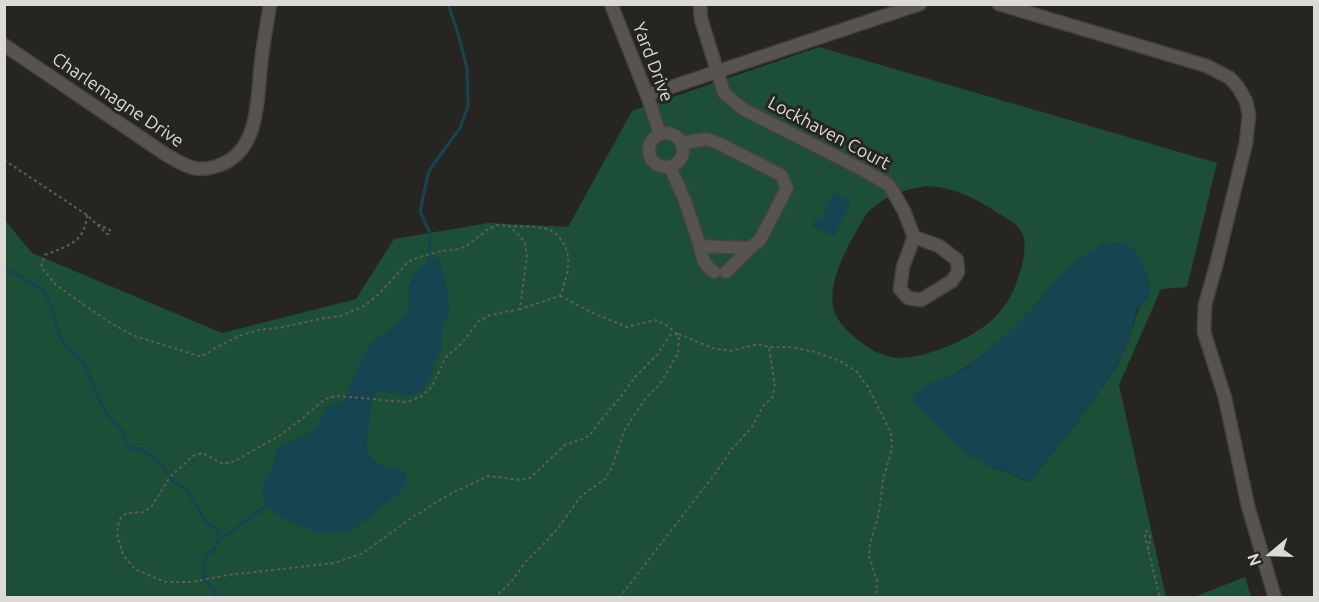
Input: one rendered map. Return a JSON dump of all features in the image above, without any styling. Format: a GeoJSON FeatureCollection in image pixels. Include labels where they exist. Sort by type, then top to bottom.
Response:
{"type":"FeatureCollection","features":[{"type":"Feature","properties":{"kind":"street","name":"Charlemagne Drive"},"geometry":{"type":"LineString","coordinates":[[4,45],[165,154],[191,168],[205,170],[236,157],[248,141],[256,114],[270,4]]}},
{"type":"Feature","properties":{"kind":"street","name":"Yard Drive"},"geometry":{"type":"LineString","coordinates":[[611,4],[660,134]]}},
{"type":"Feature","properties":{"kind":"street","name":"Lockhaven Court"},"geometry":{"type":"LineString","coordinates":[[700,4],[701,19],[724,93],[743,109],[889,185],[904,211],[914,237]]}},
{"type":"Feature","properties":{"kind":"street"},"geometry":{"type":"LineString","coordinates":[[647,95],[920,4]]}},
{"type":"Feature","properties":{"kind":"street"},"geometry":{"type":"LineString","coordinates":[[999,4],[1207,66],[1230,78],[1246,101],[1249,115],[1246,143],[1205,305],[1204,332],[1225,398],[1248,506],[1275,597]]}},
{"type":"Feature","properties":{"kind":"street"},"geometry":{"type":"LineString","coordinates":[[671,133],[682,143],[684,151],[680,161],[670,167],[659,166],[649,152],[651,141],[660,134],[671,133]]}},
{"type":"Feature","properties":{"kind":"street"},"geometry":{"type":"LineString","coordinates":[[670,167],[685,201],[702,257],[707,267],[720,272],[760,240],[787,188],[781,175],[720,144],[707,139],[682,143]]}},
{"type":"Feature","properties":{"kind":"street"},"geometry":{"type":"LineString","coordinates":[[914,237],[939,246],[957,260],[958,272],[952,281],[921,300],[908,298],[900,289],[903,267],[914,237]]}},
{"type":"Feature","properties":{"kind":"street"},"geometry":{"type":"LineString","coordinates":[[700,246],[750,248]]}},
{"type":"Feature","properties":{"kind":"path"},"geometry":{"type":"LineString","coordinates":[[4,160],[87,215],[107,234],[110,233],[110,230],[95,222]]}},
{"type":"Feature","properties":{"kind":"path"},"geometry":{"type":"LineString","coordinates":[[87,215],[86,225],[78,239],[69,246],[45,255],[41,267],[44,272],[56,285],[132,335],[199,356],[207,354],[238,336],[258,330],[340,316],[364,306],[379,294],[407,263],[441,251],[459,249],[468,245],[488,229],[498,225],[554,231],[565,244],[569,261],[566,280],[560,296]]}},
{"type":"Feature","properties":{"kind":"path"},"geometry":{"type":"LineString","coordinates":[[509,226],[525,243],[527,256],[520,309]]}},
{"type":"Feature","properties":{"kind":"path"},"geometry":{"type":"LineString","coordinates":[[678,334],[670,335],[657,355],[635,377],[590,435],[565,445],[530,478],[520,480],[488,476],[430,506],[363,553],[334,563],[186,582],[165,582],[152,577],[135,569],[123,555],[117,534],[119,520],[126,513],[144,512],[152,506],[170,477],[193,456],[202,453],[221,463],[231,463],[279,436],[325,399],[336,396],[407,402],[422,396],[431,388],[446,357],[461,344],[478,321],[490,315],[503,314],[560,296],[627,327],[655,320],[678,334],[712,348],[731,351],[758,344],[769,347],[791,347],[815,352],[855,371],[868,387],[891,434],[892,449],[870,544],[869,556],[877,581],[876,597]]}},
{"type":"Feature","properties":{"kind":"path"},"geometry":{"type":"LineString","coordinates":[[494,597],[511,582],[527,560],[540,549],[581,496],[605,478],[613,465],[624,431],[645,399],[659,385],[678,354],[678,334]]}},
{"type":"Feature","properties":{"kind":"path"},"geometry":{"type":"LineString","coordinates":[[619,597],[731,450],[752,427],[763,406],[772,398],[776,387],[769,347]]}},
{"type":"Feature","properties":{"kind":"path"},"geometry":{"type":"LineString","coordinates":[[1148,550],[1151,537],[1146,531],[1144,537],[1160,597]]}},
{"type":"Feature","properties":{"kind":"green space"},"geometry":{"type":"Polygon","coordinates":[[[819,47],[1217,163],[1187,287],[1161,289],[1119,385],[1166,597],[5,597],[4,219],[32,253],[222,333],[356,299],[394,239],[488,223],[568,227],[632,111],[819,47]],[[926,186],[896,194],[869,211],[846,250],[837,273],[832,297],[838,319],[852,335],[880,354],[902,358],[926,354],[978,331],[996,316],[1009,299],[1023,260],[1024,237],[1012,222],[960,192],[926,186]],[[1105,244],[1091,251],[1067,270],[1001,340],[976,360],[949,377],[950,437],[963,451],[987,465],[1027,481],[1031,480],[1116,368],[1127,344],[1139,307],[1149,296],[1150,290],[1146,271],[1105,244]]]}},
{"type":"Feature","properties":{"kind":"green space"},"geometry":{"type":"Polygon","coordinates":[[[1245,577],[1251,597],[1194,597],[1245,577]]]}},
{"type":"Feature","properties":{"kind":"water"},"geometry":{"type":"Polygon","coordinates":[[[834,193],[851,202],[834,237],[812,226],[816,217],[821,219],[834,193]]]}},
{"type":"Feature","properties":{"kind":"water"},"geometry":{"type":"Polygon","coordinates":[[[1114,242],[1124,242],[1140,257],[1146,271],[1149,296],[1138,307],[1127,344],[1116,368],[1078,421],[1028,481],[987,465],[962,451],[913,402],[914,396],[925,386],[964,369],[975,361],[1015,326],[1070,266],[1090,251],[1114,242]]]}},
{"type":"Feature","properties":{"kind":"water"},"geometry":{"type":"Polygon","coordinates":[[[435,258],[439,258],[448,292],[449,312],[441,328],[442,347],[430,379],[421,392],[416,394],[376,393],[372,401],[367,439],[368,450],[373,459],[381,465],[405,472],[407,481],[399,493],[373,515],[353,529],[344,532],[320,533],[287,521],[268,507],[262,492],[263,484],[272,469],[277,448],[313,429],[319,424],[327,408],[345,398],[368,348],[400,320],[407,310],[410,282],[415,273],[435,258]]]}},
{"type":"Feature","properties":{"kind":"waterway"},"geometry":{"type":"LineString","coordinates":[[429,264],[430,233],[420,212],[427,178],[430,169],[460,128],[468,106],[467,68],[448,4]]}},
{"type":"Feature","properties":{"kind":"waterway"},"geometry":{"type":"LineString","coordinates":[[4,268],[44,290],[61,339],[83,362],[104,410],[122,431],[130,448],[143,449],[160,462],[174,482],[185,488],[207,523],[219,532],[219,538]]}},
{"type":"Feature","properties":{"kind":"waterway"},"geometry":{"type":"LineString","coordinates":[[220,598],[203,577],[203,562],[216,547],[220,536],[227,536],[270,504]]}},
{"type":"Feature","properties":{"kind":"waterway"},"geometry":{"type":"LineString","coordinates":[[212,590],[215,598]]}}]}
